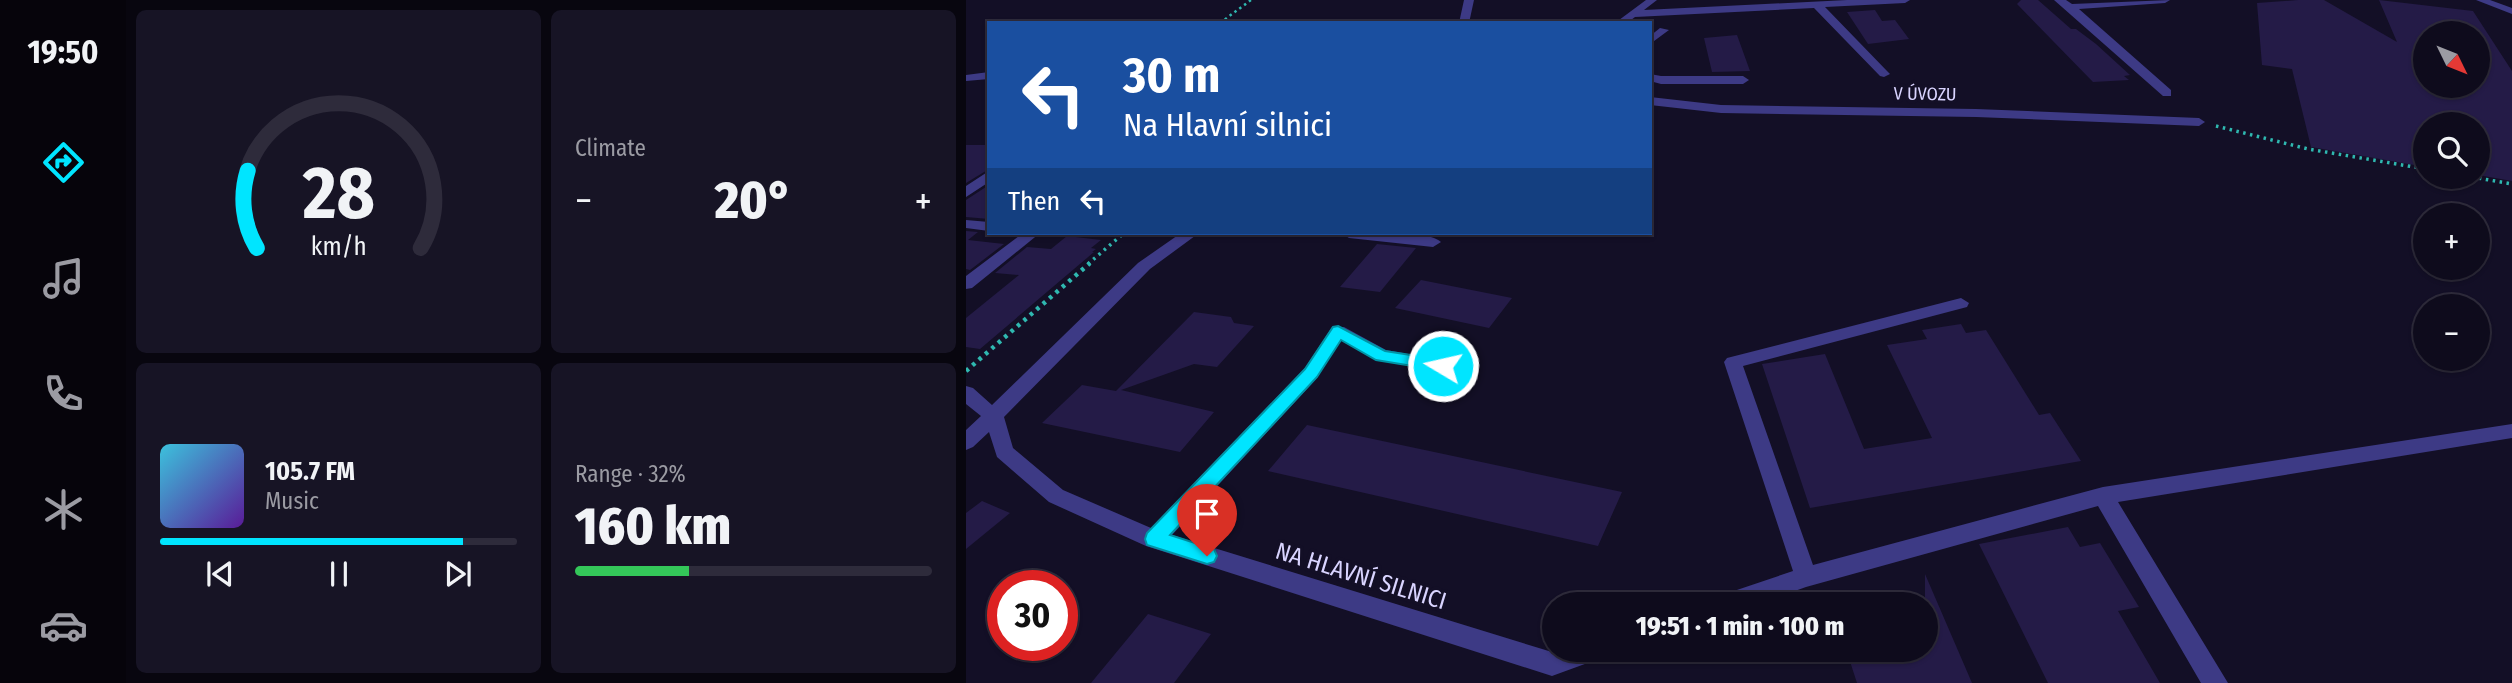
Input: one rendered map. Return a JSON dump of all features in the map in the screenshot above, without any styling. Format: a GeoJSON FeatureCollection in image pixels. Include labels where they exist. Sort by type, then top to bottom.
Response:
{"type":"FeatureCollection","features":[{"type":"Feature","properties":{"kind":"street"},"geometry":{"type":"LineString","coordinates":[[1464,21],[1469,0]]}},
{"type":"Feature","properties":{"kind":"street"},"geometry":{"type":"LineString","coordinates":[[1623,21],[1652,0]]}},
{"type":"Feature","properties":{"kind":"street"},"geometry":{"type":"LineString","coordinates":[[1633,13],[1905,0]]}},
{"type":"Feature","properties":{"kind":"street"},"geometry":{"type":"LineString","coordinates":[[2059,0],[2167,93]]}},
{"type":"Feature","properties":{"kind":"street"},"geometry":{"type":"LineString","coordinates":[[2070,7],[2165,0]]}},
{"type":"Feature","properties":{"kind":"street"},"geometry":{"type":"LineString","coordinates":[[2481,0],[2512,11]]}},
{"type":"Feature","properties":{"kind":"street"},"geometry":{"type":"LineString","coordinates":[[1818,6],[1884,74]]}},
{"type":"Feature","properties":{"kind":"street"},"geometry":{"type":"LineString","coordinates":[[1652,39],[1664,30]]}},
{"type":"Feature","properties":{"kind":"street"},"geometry":{"type":"LineString","coordinates":[[968,77],[987,75]]}},
{"type":"Feature","properties":{"kind":"street"},"geometry":{"type":"LineString","coordinates":[[1652,78],[1661,80],[1743,80]]}},
{"type":"Feature","properties":{"kind":"street","name":"V ÚVOZU"},"geometry":{"type":"LineString","coordinates":[[1652,101],[1766,109],[2071,114],[2199,122]]}},
{"type":"Feature","properties":{"kind":"street"},"geometry":{"type":"LineString","coordinates":[[966,193],[987,177]]}},
{"type":"Feature","properties":{"kind":"street"},"geometry":{"type":"LineString","coordinates":[[966,224],[987,227]]}},
{"type":"Feature","properties":{"kind":"street"},"geometry":{"type":"LineString","coordinates":[[966,284],[1029,235]]}},
{"type":"Feature","properties":{"kind":"street"},"geometry":{"type":"LineString","coordinates":[[966,442],[1144,266],[1188,235]]}},
{"type":"Feature","properties":{"kind":"street"},"geometry":{"type":"LineString","coordinates":[[1368,235],[1433,242]]}},
{"type":"Feature","properties":{"kind":"street"},"geometry":{"type":"LineString","coordinates":[[1805,577],[1733,362],[1961,303]]}},
{"type":"Feature","properties":{"kind":"street"},"geometry":{"type":"LineString","coordinates":[[1154,539],[1311,373],[1338,331],[1381,356],[1443,366]]}},
{"type":"Feature","properties":{"kind":"street"},"geometry":{"type":"LineString","coordinates":[[966,393],[994,417]]}},
{"type":"Feature","properties":{"kind":"street","name":"NA HLAVNÍ SILNICI"},"geometry":{"type":"LineString","coordinates":[[994,417],[1004,452],[1056,496],[1154,539],[1542,661]]}},
{"type":"Feature","properties":{"kind":"street"},"geometry":{"type":"LineString","coordinates":[[1762,592],[1805,577],[2103,496],[2512,430]]}},
{"type":"Feature","properties":{"kind":"street"},"geometry":{"type":"LineString","coordinates":[[2103,496],[2215,683]]}},
{"type":"Feature","properties":{"kind":"path"},"geometry":{"type":"LineString","coordinates":[[1223,21],[1251,0]]}},
{"type":"Feature","properties":{"kind":"path"},"geometry":{"type":"LineString","coordinates":[[2199,122],[2308,149],[2413,167]]}},
{"type":"Feature","properties":{"kind":"path"},"geometry":{"type":"LineString","coordinates":[[2490,180],[2512,184]]}},
{"type":"Feature","properties":{"kind":"path"},"geometry":{"type":"LineString","coordinates":[[966,370],[1122,235]]}},
{"type":"Feature","properties":{"kind":"building"},"geometry":{"type":"Polygon","coordinates":[[[2021,0],[2038,0],[2071,29],[2076,29],[2096,44],[2130,75],[2124,76],[2129,80],[2093,82],[2017,4],[2021,0]]]}},
{"type":"Feature","properties":{"kind":"building"},"geometry":{"type":"Polygon","coordinates":[[[2324,0],[2397,42],[2379,0],[2473,11],[2480,21],[2413,21],[2413,98],[2490,98],[2490,37],[2512,71],[2512,181],[2490,177],[2490,112],[2413,112],[2413,165],[2311,147],[2292,69],[2262,65],[2257,3],[2324,0]]]}},
{"type":"Feature","properties":{"kind":"building"},"geometry":{"type":"Polygon","coordinates":[[[1875,10],[1882,21],[1895,20],[1909,39],[1868,44],[1847,12],[1875,10]]]}},
{"type":"Feature","properties":{"kind":"building"},"geometry":{"type":"Polygon","coordinates":[[[1737,35],[1750,71],[1712,72],[1704,38],[1737,35]]]}},
{"type":"Feature","properties":{"kind":"building"},"geometry":{"type":"Polygon","coordinates":[[[966,145],[987,145],[987,170],[966,183],[966,145]]]}},
{"type":"Feature","properties":{"kind":"building"},"geometry":{"type":"Polygon","coordinates":[[[987,186],[987,219],[966,217],[966,200],[987,186]]]}},
{"type":"Feature","properties":{"kind":"building"},"geometry":{"type":"Polygon","coordinates":[[[966,231],[978,232],[968,240],[1004,244],[970,270],[966,269],[966,231]]]}},
{"type":"Feature","properties":{"kind":"building"},"geometry":{"type":"Polygon","coordinates":[[[1067,236],[1101,240],[1091,248],[1096,249],[1094,252],[980,349],[966,347],[966,318],[1019,275],[995,273],[1027,247],[1051,249],[1067,236]]]}},
{"type":"Feature","properties":{"kind":"building"},"geometry":{"type":"Polygon","coordinates":[[[1377,244],[1416,248],[1380,292],[1340,287],[1377,244]]]}},
{"type":"Feature","properties":{"kind":"building"},"geometry":{"type":"Polygon","coordinates":[[[1421,280],[1512,298],[1489,328],[1395,308],[1421,280]]]}},
{"type":"Feature","properties":{"kind":"building"},"geometry":{"type":"Polygon","coordinates":[[[1194,312],[1231,317],[1234,323],[1254,326],[1217,367],[1194,364],[1121,390],[1214,412],[1180,452],[1042,423],[1082,385],[1116,391],[1194,312]]]}},
{"type":"Feature","properties":{"kind":"building"},"geometry":{"type":"Polygon","coordinates":[[[1961,324],[1966,333],[1986,330],[2039,415],[2050,413],[2081,461],[1810,508],[1762,364],[1825,354],[1864,449],[1932,438],[1887,345],[1927,339],[1922,330],[1961,324]]]}},
{"type":"Feature","properties":{"kind":"building"},"geometry":{"type":"Polygon","coordinates":[[[1307,425],[1622,492],[1598,546],[1268,471],[1307,425]]]}},
{"type":"Feature","properties":{"kind":"building"},"geometry":{"type":"Polygon","coordinates":[[[982,501],[1010,513],[966,549],[966,513],[982,501]]]}},
{"type":"Feature","properties":{"kind":"building"},"geometry":{"type":"Polygon","coordinates":[[[2068,527],[2080,547],[2100,543],[2139,607],[2118,611],[2160,683],[2048,683],[1979,544],[2068,527]]]}},
{"type":"Feature","properties":{"kind":"building"},"geometry":{"type":"Polygon","coordinates":[[[1925,574],[1933,592],[1925,592],[1925,574]]]}},
{"type":"Feature","properties":{"kind":"building"},"geometry":{"type":"Polygon","coordinates":[[[1938,604],[1972,683],[1857,683],[1850,662],[1938,662],[1938,604]]]}},
{"type":"Feature","properties":{"kind":"building"},"geometry":{"type":"Polygon","coordinates":[[[1148,614],[1211,634],[1174,683],[1091,683],[1148,614]]]}},
{"type":"Feature","properties":{"kind":"route"},"geometry":{"type":"LineString","coordinates":[[1207,556],[1154,539],[1311,373],[1338,331],[1381,356],[1443,366]]}}]}
